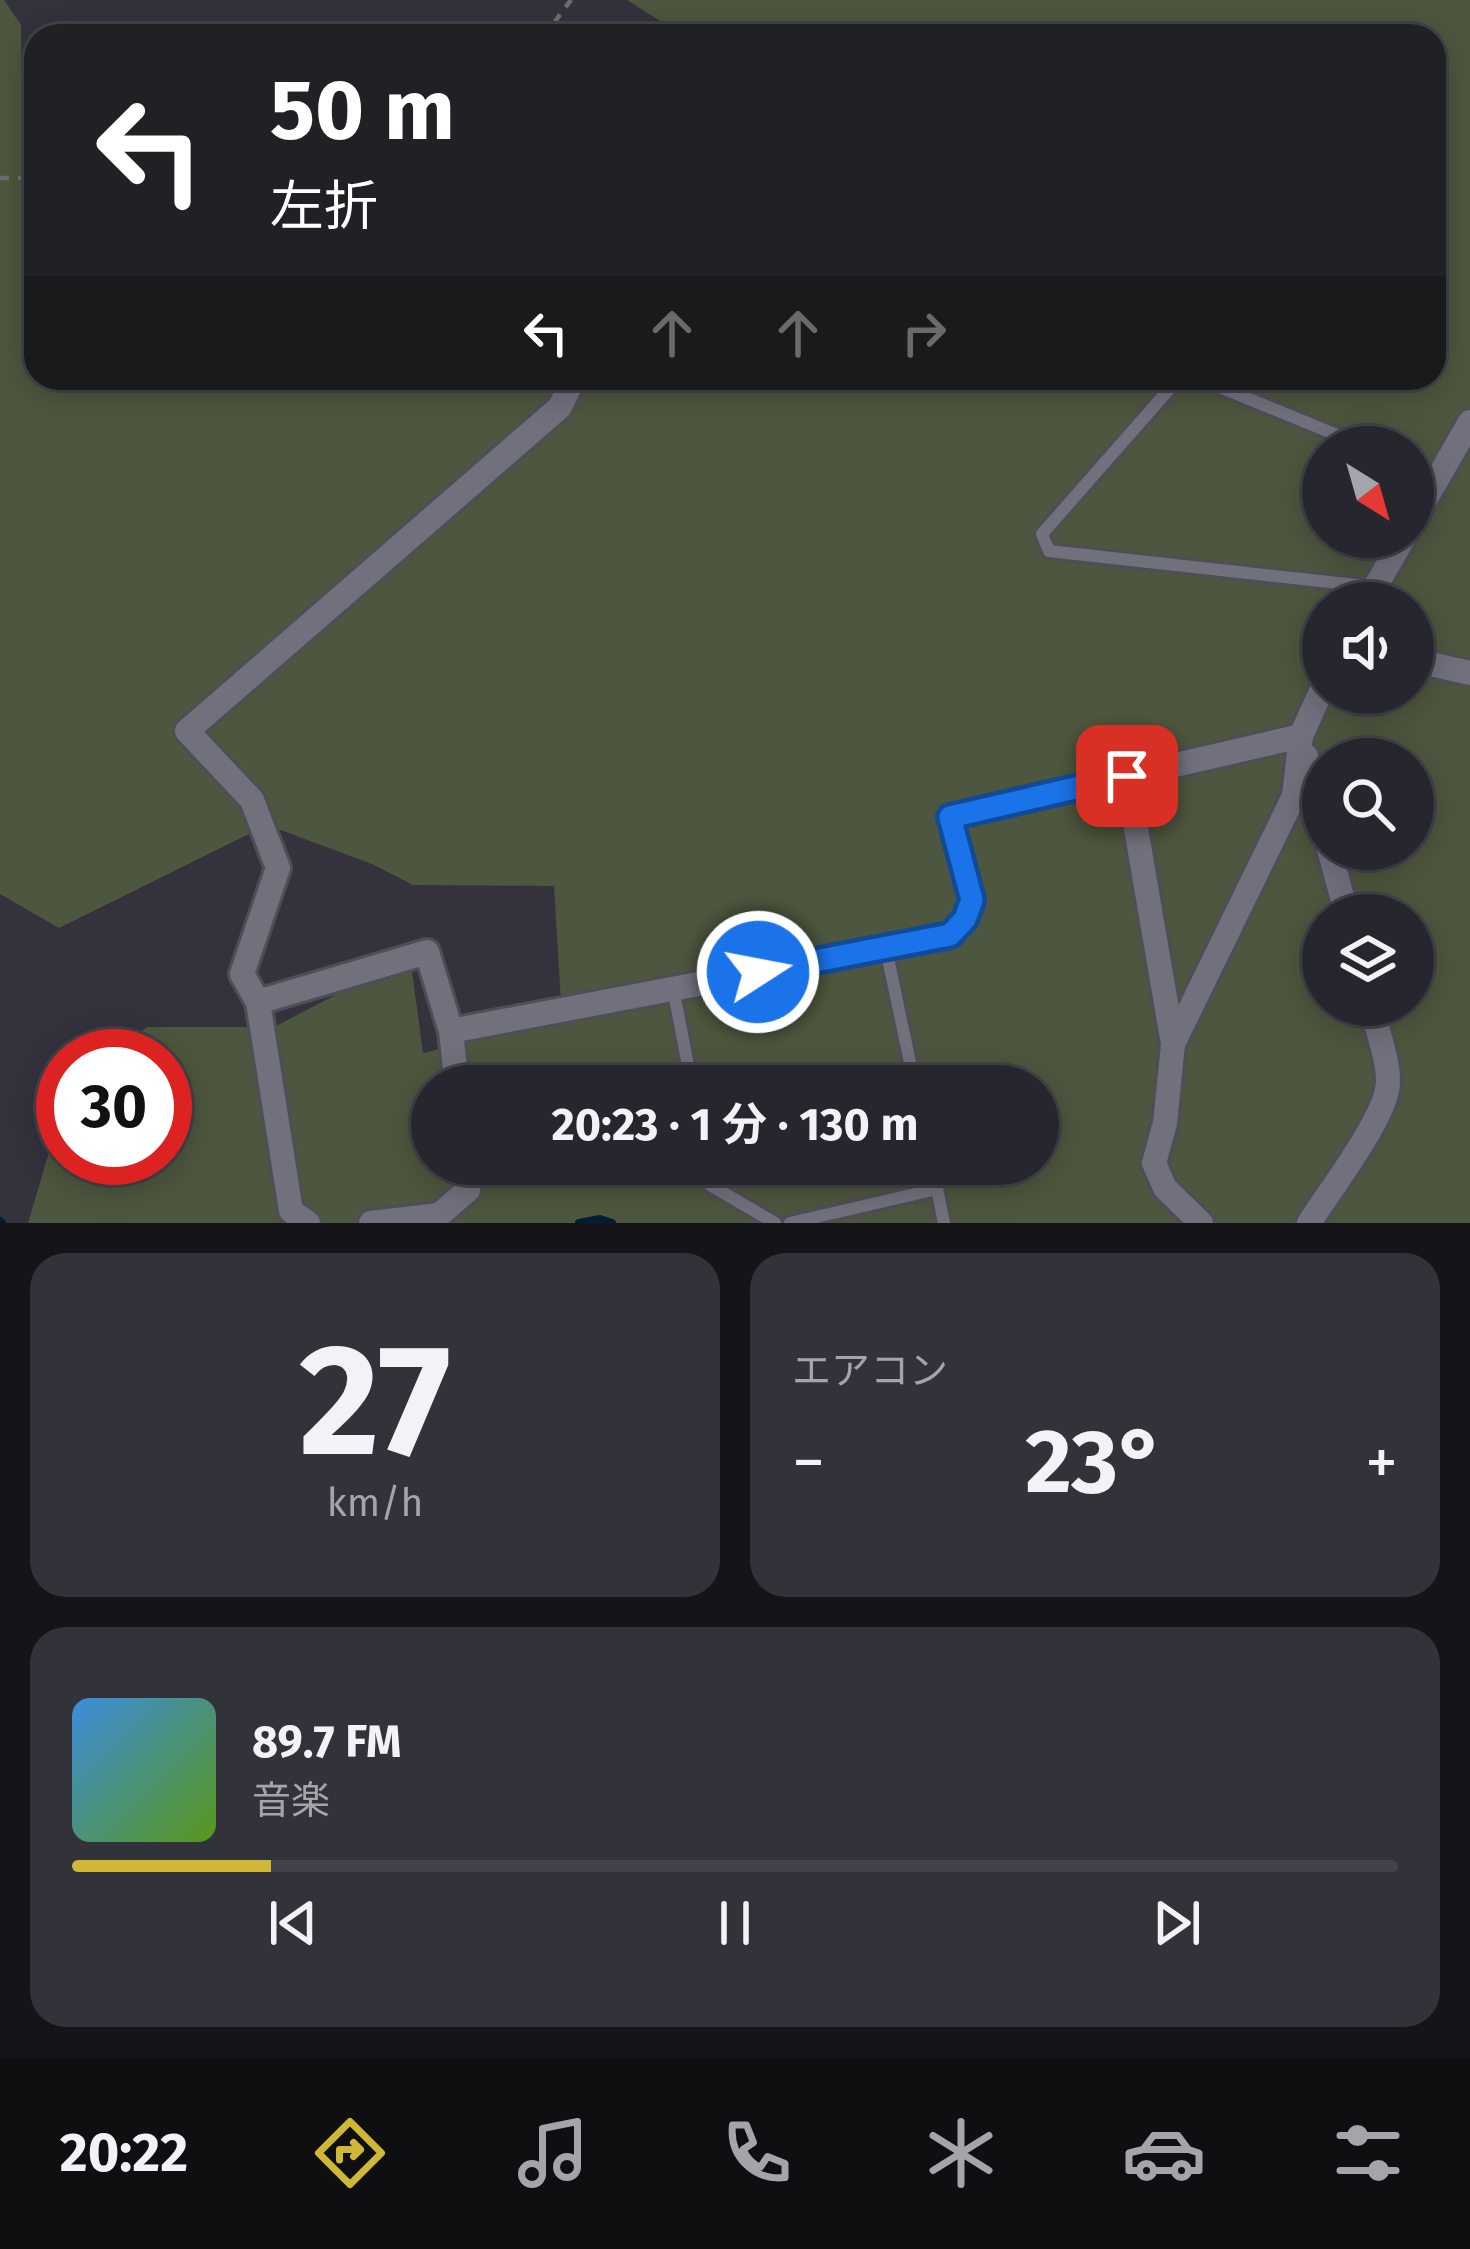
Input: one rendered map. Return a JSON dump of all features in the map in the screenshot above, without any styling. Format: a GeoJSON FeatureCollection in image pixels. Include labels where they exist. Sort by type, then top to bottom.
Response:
{"type":"FeatureCollection","features":[{"type":"Feature","properties":{"kind":"street"},"geometry":{"type":"LineString","coordinates":[[308,1223],[291,1211],[258,1002],[242,974],[278,868],[252,800],[187,731],[560,407],[568,390]]}},
{"type":"Feature","properties":{"kind":"street"},"geometry":{"type":"LineString","coordinates":[[1434,484],[1470,422]]}},
{"type":"Feature","properties":{"kind":"street"},"geometry":{"type":"LineString","coordinates":[[1434,665],[1470,674]]}},
{"type":"Feature","properties":{"kind":"street"},"geometry":{"type":"LineString","coordinates":[[1173,1044],[1294,796],[1300,736],[1310,714]]}},
{"type":"Feature","properties":{"kind":"street"},"geometry":{"type":"LineString","coordinates":[[451,1031],[950,935],[965,919],[972,900],[950,817],[1300,736]]}},
{"type":"Feature","properties":{"kind":"street"},"geometry":{"type":"LineString","coordinates":[[1300,736],[1302,744]]}},
{"type":"Feature","properties":{"kind":"street"},"geometry":{"type":"LineString","coordinates":[[1127,776],[1173,1044],[1165,1123],[1154,1163],[1165,1188],[1201,1223]]}},
{"type":"Feature","properties":{"kind":"street"},"geometry":{"type":"LineString","coordinates":[[258,1002],[427,952],[451,1031],[455,1065]]}},
{"type":"Feature","properties":{"kind":"street"},"geometry":{"type":"LineString","coordinates":[[1309,1223],[1376,1119],[1388,1088],[1376,1026]]}},
{"type":"Feature","properties":{"kind":"street"},"geometry":{"type":"LineString","coordinates":[[371,1223],[439,1215],[468,1190],[468,1185]]}},
{"type":"Feature","properties":{"kind":"lane"},"geometry":{"type":"LineString","coordinates":[[1168,390],[1042,534],[1049,551],[1302,586]]}},
{"type":"Feature","properties":{"kind":"lane"},"geometry":{"type":"LineString","coordinates":[[1227,390],[1315,426]]}},
{"type":"Feature","properties":{"kind":"lane"},"geometry":{"type":"LineString","coordinates":[[1434,475],[1438,477]]}},
{"type":"Feature","properties":{"kind":"lane"},"geometry":{"type":"LineString","coordinates":[[886,948],[911,1065]]}},
{"type":"Feature","properties":{"kind":"lane"},"geometry":{"type":"LineString","coordinates":[[673,988],[688,1065]]}},
{"type":"Feature","properties":{"kind":"lane"},"geometry":{"type":"LineString","coordinates":[[710,1185],[775,1223]]}},
{"type":"Feature","properties":{"kind":"lane"},"geometry":{"type":"LineString","coordinates":[[936,1185],[944,1223]]}},
{"type":"Feature","properties":{"kind":"lane"},"geometry":{"type":"LineString","coordinates":[[790,1223],[937,1190]]}},
{"type":"Feature","properties":{"kind":"green space"},"geometry":{"type":"Polygon","coordinates":[[[0,0],[21,25],[24,390],[1446,390],[1446,24],[665,24],[627,0],[1470,0],[1470,1223],[28,1223],[39,1185],[192,1185],[192,1029],[147,1027],[274,1027],[410,956],[423,1053],[562,1020],[554,886],[413,885],[372,864],[267,825],[59,928],[0,894],[0,0]]]}},
{"type":"Feature","properties":{"kind":"waterway"},"geometry":{"type":"LineString","coordinates":[[579,1223],[600,1219],[612,1223]]}},
{"type":"Feature","properties":{"kind":"route"},"geometry":{"type":"LineString","coordinates":[[758,972],[950,935],[965,919],[972,900],[950,817],[1127,776]]}}]}
